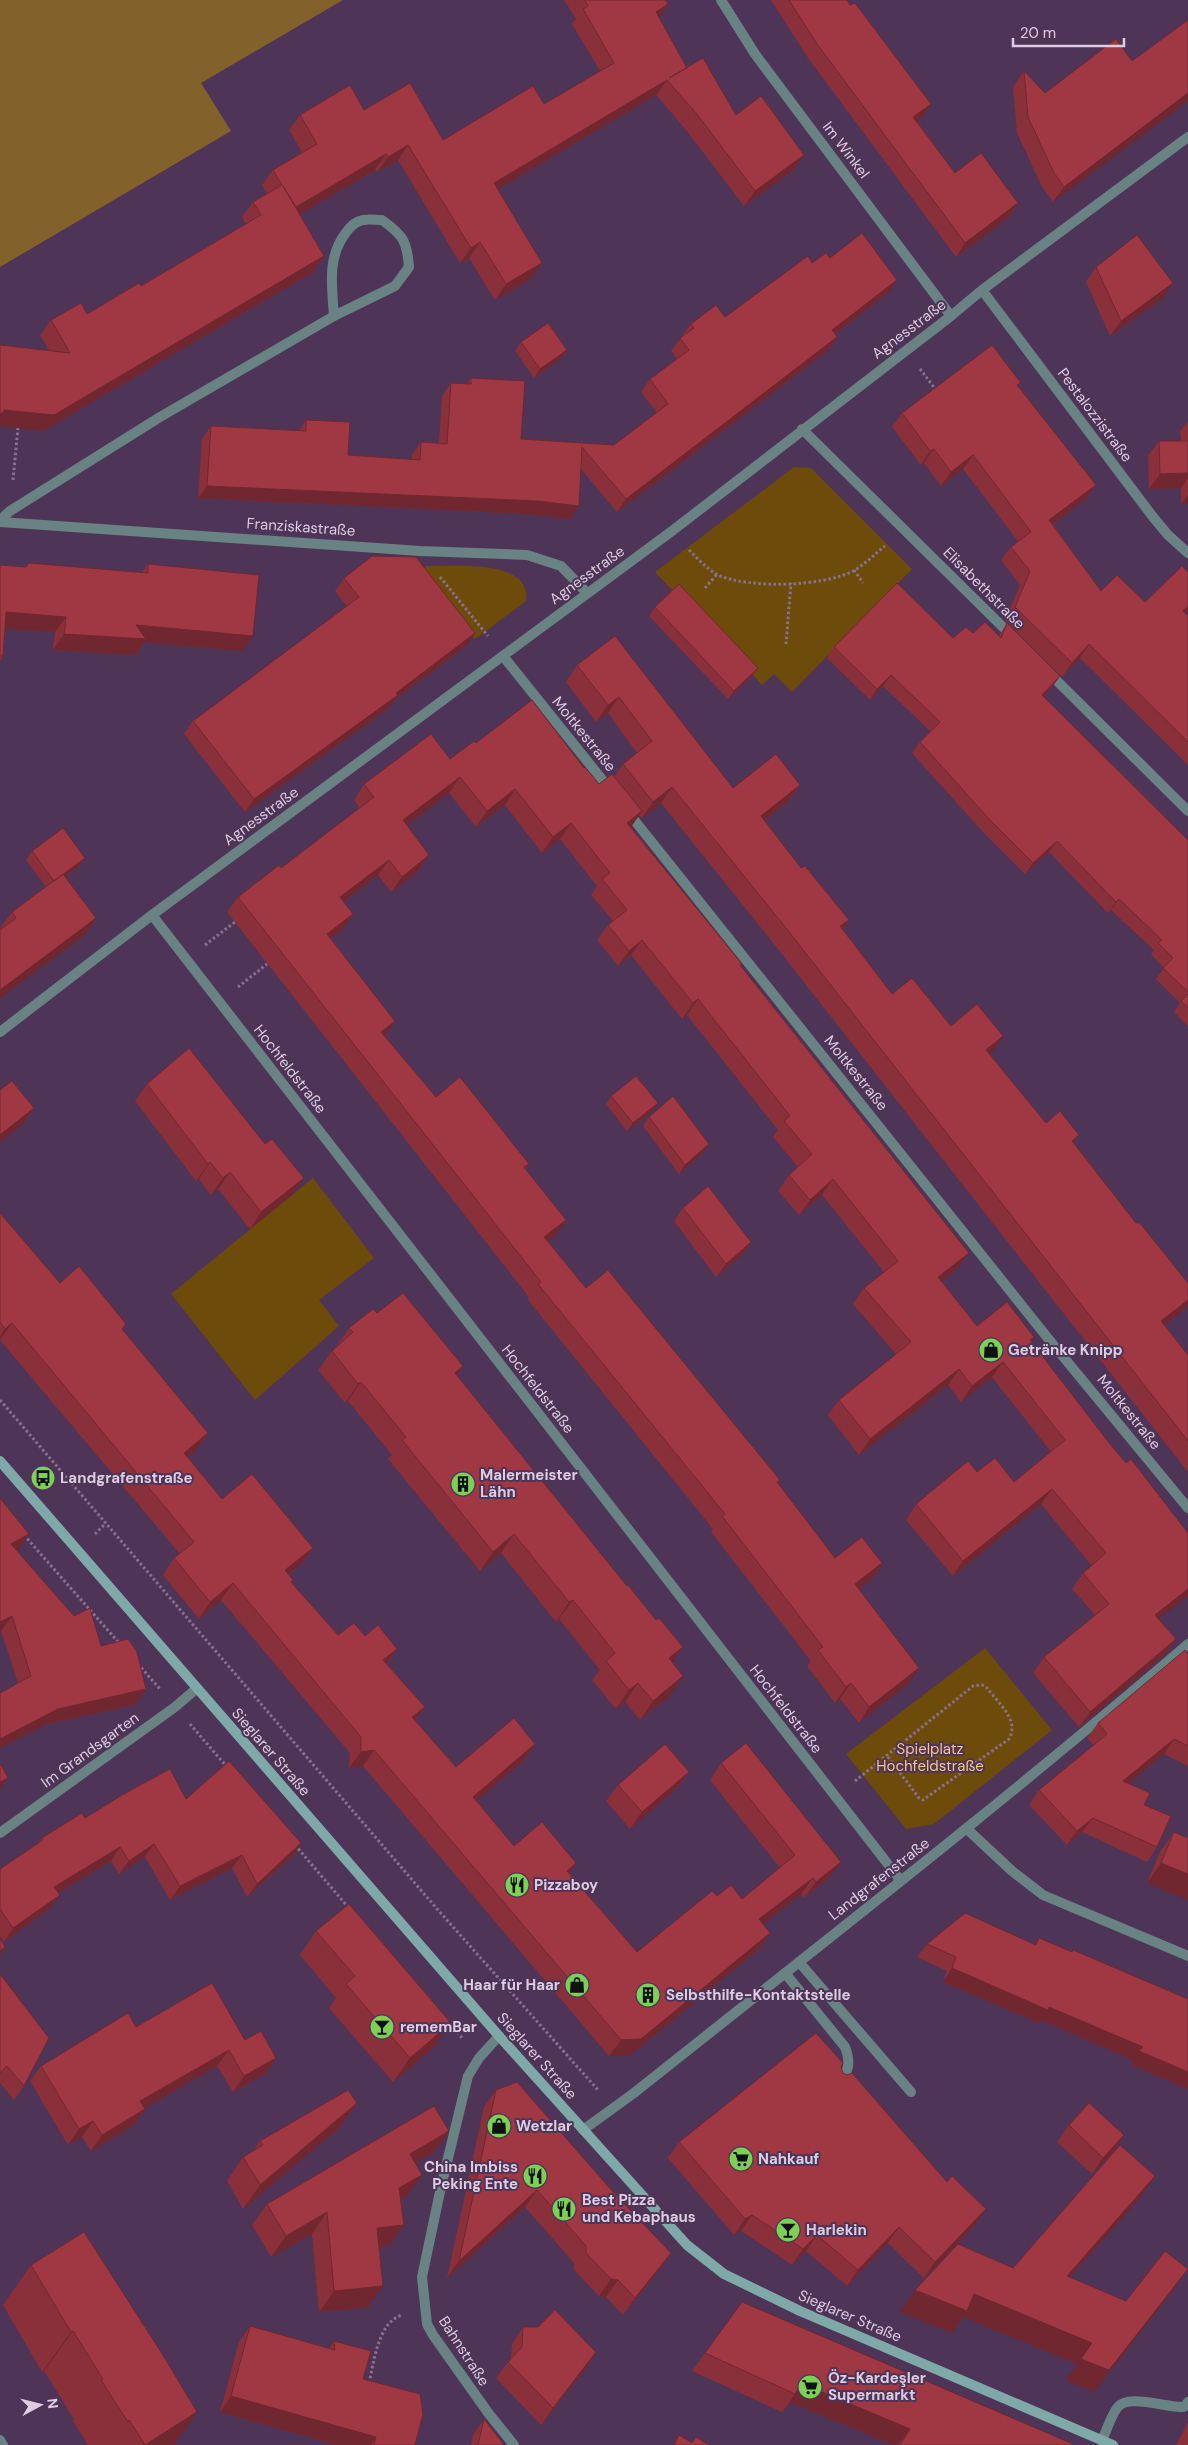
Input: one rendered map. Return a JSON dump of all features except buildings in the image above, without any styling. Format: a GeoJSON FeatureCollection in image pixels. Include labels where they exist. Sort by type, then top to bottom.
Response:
{"type":"FeatureCollection","features":[{"type":"Feature","properties":{"kind":"street","name":"Im Winkel"},"geometry":{"type":"LineString","coordinates":[[721,0],[755,54],[951,316]]}},
{"type":"Feature","properties":{"kind":"street","name":"Agnesstraße"},"geometry":{"type":"LineString","coordinates":[[0,1032],[152,915],[672,531],[951,316],[982,290],[1188,137]]}},
{"type":"Feature","properties":{"kind":"street","name":"Franziskastraße"},"geometry":{"type":"LineString","coordinates":[[0,521],[10,511],[160,417],[334,316],[395,286],[410,267],[408,249],[404,239],[382,220],[362,220],[349,228],[338,243],[332,268],[334,316]]}},
{"type":"Feature","properties":{"kind":"street","name":"Pestalozzistraße"},"geometry":{"type":"LineString","coordinates":[[982,290],[1153,517],[1168,535],[1188,553]]}},
{"type":"Feature","properties":{"kind":"street","name":"Elisabethstraße"},"geometry":{"type":"LineString","coordinates":[[802,429],[1021,646]]}},
{"type":"Feature","properties":{"kind":"street","name":"Franziskastraße"},"geometry":{"type":"LineString","coordinates":[[0,521],[420,551],[527,555],[561,566],[587,594]]}},
{"type":"Feature","properties":{"kind":"street","name":"Moltkestraße"},"geometry":{"type":"LineString","coordinates":[[503,656],[1051,1342],[1188,1508]]}},
{"type":"Feature","properties":{"kind":"street"},"geometry":{"type":"LineString","coordinates":[[1042,667],[1188,811]]}},
{"type":"Feature","properties":{"kind":"street","name":"Hochfeldstraße"},"geometry":{"type":"LineString","coordinates":[[152,915],[901,1881]]}},
{"type":"Feature","properties":{"kind":"street","name":"Sieglarer Straße"},"geometry":{"type":"LineString","coordinates":[[0,1461],[498,2036],[687,2245],[724,2274],[800,2311],[1113,2445]]}},
{"type":"Feature","properties":{"kind":"street","name":"Landgrafenstraße"},"geometry":{"type":"LineString","coordinates":[[583,2130],[967,1829],[1073,1743],[1188,1644]]}},
{"type":"Feature","properties":{"kind":"street","name":"Im Grandsgarten"},"geometry":{"type":"LineString","coordinates":[[0,1833],[175,1707],[196,1689]]}},
{"type":"Feature","properties":{"kind":"street"},"geometry":{"type":"LineString","coordinates":[[967,1829],[1012,1871],[1043,1895],[1188,1956]]}},
{"type":"Feature","properties":{"kind":"street"},"geometry":{"type":"LineString","coordinates":[[799,1962],[911,2092]]}},
{"type":"Feature","properties":{"kind":"street"},"geometry":{"type":"LineString","coordinates":[[785,1973],[844,2047],[849,2060],[848,2071],[837,2084]]}},
{"type":"Feature","properties":{"kind":"street","name":"Bahnstraße"},"geometry":{"type":"LineString","coordinates":[[498,2036],[479,2058],[468,2076],[441,2187],[422,2277],[424,2308],[427,2324],[432,2335],[489,2414],[514,2445]]}},
{"type":"Feature","properties":{"kind":"street"},"geometry":{"type":"LineString","coordinates":[[1102,2440],[1118,2406],[1126,2402],[1137,2400],[1172,2408],[1184,2407],[1188,2402]]}},
{"type":"Feature","properties":{"kind":"street"},"geometry":{"type":"LineString","coordinates":[[0,2440],[3,2445]]}},
{"type":"Feature","properties":{"kind":"path"},"geometry":{"type":"LineString","coordinates":[[10,511],[18,428]]}},
{"type":"Feature","properties":{"kind":"path"},"geometry":{"type":"LineString","coordinates":[[672,531],[699,560],[718,574],[755,583],[790,583],[822,580],[854,570],[903,529]]}},
{"type":"Feature","properties":{"kind":"path"},"geometry":{"type":"LineString","coordinates":[[420,551],[503,656]]}},
{"type":"Feature","properties":{"kind":"path"},"geometry":{"type":"LineString","coordinates":[[854,570],[863,583]]}},
{"type":"Feature","properties":{"kind":"path"},"geometry":{"type":"LineString","coordinates":[[705,588],[718,574]]}},
{"type":"Feature","properties":{"kind":"path"},"geometry":{"type":"LineString","coordinates":[[786,644],[790,583]]}},
{"type":"Feature","properties":{"kind":"path"},"geometry":{"type":"LineString","coordinates":[[186,960],[235,922]]}},
{"type":"Feature","properties":{"kind":"path"},"geometry":{"type":"LineString","coordinates":[[219,1001],[267,964]]}},
{"type":"Feature","properties":{"kind":"path"},"geometry":{"type":"LineString","coordinates":[[0,1400],[438,1910],[613,2107]]}},
{"type":"Feature","properties":{"kind":"path"},"geometry":{"type":"LineString","coordinates":[[93,1536],[106,1523]]}},
{"type":"Feature","properties":{"kind":"path"},"geometry":{"type":"LineString","coordinates":[[20,1530],[123,1648]]}},
{"type":"Feature","properties":{"kind":"path"},"geometry":{"type":"LineString","coordinates":[[136,1663],[233,1774]]}},
{"type":"Feature","properties":{"kind":"path"},"geometry":{"type":"LineString","coordinates":[[835,1797],[888,1757],[974,1686],[982,1685],[987,1688],[1012,1721],[1013,1733],[1010,1740],[923,1800],[919,1798],[888,1757]]}},
{"type":"Feature","properties":{"kind":"path"},"geometry":{"type":"LineString","coordinates":[[291,1841],[350,1908]]}},
{"type":"Feature","properties":{"kind":"path"},"geometry":{"type":"LineString","coordinates":[[446,2021],[479,2058]]}},
{"type":"Feature","properties":{"kind":"path"},"geometry":{"type":"LineString","coordinates":[[367,2387],[383,2333],[390,2323],[397,2316],[424,2308]]}},
{"type":"Feature","properties":{"kind":"green space"},"geometry":{"type":"Polygon","coordinates":[[[794,467],[811,468],[912,569],[792,692],[774,674],[762,685],[655,572],[794,467]]]}},
{"type":"Feature","properties":{"kind":"green space"},"geometry":{"type":"Polygon","coordinates":[[[426,566],[471,566],[504,571],[517,578],[525,587],[526,601],[475,639],[422,571],[426,566]]]}},
{"type":"Feature","properties":{"kind":"green space"},"geometry":{"type":"Polygon","coordinates":[[[313,1178],[374,1258],[319,1300],[339,1326],[255,1400],[171,1294],[313,1178]]]}},
{"type":"Feature","properties":{"kind":"green space","name":"Spielplatz Hochfeldstraße"},"geometry":{"type":"Polygon","coordinates":[[[985,1648],[1052,1730],[934,1824],[906,1829],[846,1754],[985,1648]]]}},
{"type":"Feature","properties":{"kind":"shaded area"},"geometry":{"type":"Polygon","coordinates":[[[0,0],[343,0],[201,83],[231,131],[0,267],[0,0]]]}},
{"type":"Feature","properties":{"kind":"place","name":"Getränke Knipp"},"geometry":{"type":"Point","coordinates":[991,1350]}},
{"type":"Feature","properties":{"kind":"place","name":"Landgrafenstraße"},"geometry":{"type":"Point","coordinates":[43,1478]}},
{"type":"Feature","properties":{"kind":"place","name":"Malermeister Lähn"},"geometry":{"type":"Point","coordinates":[463,1484]}},
{"type":"Feature","properties":{"kind":"place","name":"Pizzaboy"},"geometry":{"type":"Point","coordinates":[517,1885]}},
{"type":"Feature","properties":{"kind":"place","name":"Haar für Haar"},"geometry":{"type":"Point","coordinates":[577,1985]}},
{"type":"Feature","properties":{"kind":"place","name":"Selbsthilfe-Kontaktstelle"},"geometry":{"type":"Point","coordinates":[648,1995]}},
{"type":"Feature","properties":{"kind":"place","name":"rememBar"},"geometry":{"type":"Point","coordinates":[382,2027]}},
{"type":"Feature","properties":{"kind":"place","name":"Wetzlar"},"geometry":{"type":"Point","coordinates":[499,2126]}},
{"type":"Feature","properties":{"kind":"place","name":"Nahkauf"},"geometry":{"type":"Point","coordinates":[741,2159]}},
{"type":"Feature","properties":{"kind":"place","name":"China Imbiss Peking Ente"},"geometry":{"type":"Point","coordinates":[535,2176]}},
{"type":"Feature","properties":{"kind":"place","name":"Best Pizza und Kebaphaus"},"geometry":{"type":"Point","coordinates":[564,2209]}},
{"type":"Feature","properties":{"kind":"place","name":"Harlekin"},"geometry":{"type":"Point","coordinates":[788,2230]}},
{"type":"Feature","properties":{"kind":"place","name":"Öz-Kardeşler Supermarkt"},"geometry":{"type":"Point","coordinates":[810,2387]}}]}
